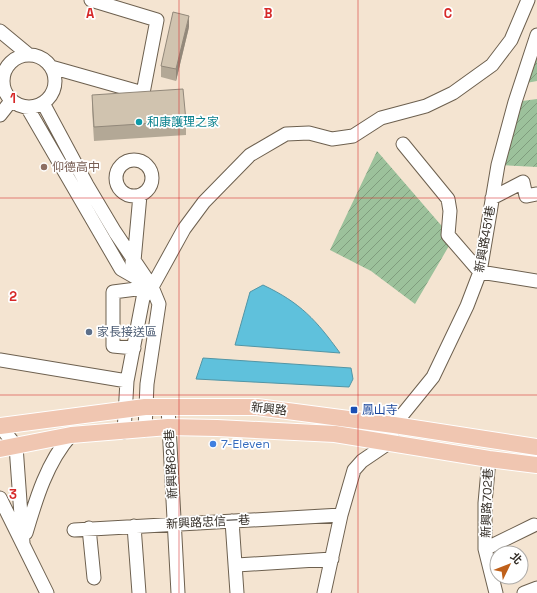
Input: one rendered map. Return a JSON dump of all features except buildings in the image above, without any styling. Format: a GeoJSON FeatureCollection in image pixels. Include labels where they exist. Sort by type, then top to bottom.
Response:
{"type":"FeatureCollection","features":[{"type":"Feature","properties":{"kind":"main road","name":"新興路"},"geometry":{"type":"LineString","coordinates":[[0,426],[145,407],[257,407],[394,425],[537,447]]}},
{"type":"Feature","properties":{"kind":"main road","name":"新興路"},"geometry":{"type":"LineString","coordinates":[[0,449],[71,435],[124,432],[168,427],[335,434],[489,459],[537,465]]}},
{"type":"Feature","properties":{"kind":"street"},"geometry":{"type":"LineString","coordinates":[[0,31],[29,55],[45,61],[51,67],[143,93],[157,20],[91,0]]}},
{"type":"Feature","properties":{"kind":"street"},"geometry":{"type":"LineString","coordinates":[[124,432],[127,381],[143,298],[152,287],[184,228],[204,202],[230,174],[250,155],[286,134],[309,133],[332,139],[353,136],[381,118],[426,106],[453,93],[492,65],[511,40],[528,0]]}},
{"type":"Feature","properties":{"kind":"street","name":"新興路451巷"},"geometry":{"type":"LineString","coordinates":[[394,425],[433,377],[467,306],[480,272],[498,165],[515,102],[537,35]]}},
{"type":"Feature","properties":{"kind":"street"},"geometry":{"type":"LineString","coordinates":[[29,55],[20,57],[13,61],[3,76],[3,85],[6,94],[19,106],[27,108],[43,104],[49,98],[55,83],[51,67]]}},
{"type":"Feature","properties":{"kind":"street"},"geometry":{"type":"LineString","coordinates":[[0,115],[12,101]]}},
{"type":"Feature","properties":{"kind":"street"},"geometry":{"type":"LineString","coordinates":[[43,104],[87,185],[134,261],[152,287],[159,304],[147,384],[145,430]]}},
{"type":"Feature","properties":{"kind":"street"},"geometry":{"type":"LineString","coordinates":[[27,108],[121,269],[152,287]]}},
{"type":"Feature","properties":{"kind":"street"},"geometry":{"type":"LineString","coordinates":[[403,144],[448,199],[450,211],[448,235],[480,272],[537,281]]}},
{"type":"Feature","properties":{"kind":"street"},"geometry":{"type":"LineString","coordinates":[[492,198],[523,182],[526,196],[537,194]]}},
{"type":"Feature","properties":{"kind":"street"},"geometry":{"type":"LineString","coordinates":[[134,261],[140,195]]}},
{"type":"Feature","properties":{"kind":"street"},"geometry":{"type":"LineString","coordinates":[[121,269],[134,261]]}},
{"type":"Feature","properties":{"kind":"street"},"geometry":{"type":"LineString","coordinates":[[134,348],[114,346],[113,292],[152,287]]}},
{"type":"Feature","properties":{"kind":"street"},"geometry":{"type":"LineString","coordinates":[[0,360],[127,381]]}},
{"type":"Feature","properties":{"kind":"street","name":"新興路626巷"},"geometry":{"type":"LineString","coordinates":[[168,407],[178,593]]}},
{"type":"Feature","properties":{"kind":"street"},"geometry":{"type":"LineString","coordinates":[[324,593],[341,515],[354,470],[362,461],[390,442],[394,425]]}},
{"type":"Feature","properties":{"kind":"street"},"geometry":{"type":"LineString","coordinates":[[0,426],[16,446],[23,543]]}},
{"type":"Feature","properties":{"kind":"street"},"geometry":{"type":"LineString","coordinates":[[23,543],[35,501],[53,459],[59,448],[71,435]]}},
{"type":"Feature","properties":{"kind":"street","name":"新興路702巷"},"geometry":{"type":"LineString","coordinates":[[489,459],[485,503],[485,549],[496,593]]}},
{"type":"Feature","properties":{"kind":"street"},"geometry":{"type":"LineString","coordinates":[[0,498],[47,593]]}},
{"type":"Feature","properties":{"kind":"street","name":"新興路忠信一巷"},"geometry":{"type":"LineString","coordinates":[[74,530],[341,515]]}},
{"type":"Feature","properties":{"kind":"street"},"geometry":{"type":"LineString","coordinates":[[0,517],[23,543]]}},
{"type":"Feature","properties":{"kind":"street"},"geometry":{"type":"LineString","coordinates":[[232,521],[237,565],[238,593]]}},
{"type":"Feature","properties":{"kind":"street"},"geometry":{"type":"LineString","coordinates":[[485,549],[534,525]]}},
{"type":"Feature","properties":{"kind":"street"},"geometry":{"type":"LineString","coordinates":[[134,526],[139,593]]}},
{"type":"Feature","properties":{"kind":"street"},"geometry":{"type":"LineString","coordinates":[[89,528],[94,578]]}},
{"type":"Feature","properties":{"kind":"street"},"geometry":{"type":"LineString","coordinates":[[237,565],[332,559]]}},
{"type":"Feature","properties":{"kind":"street"},"geometry":{"type":"LineString","coordinates":[[524,593],[537,588]]}},
{"type":"Feature","properties":{"kind":"green space"},"geometry":{"type":"Polygon","coordinates":[[[537,35],[537,81],[521,84],[537,35]]]}},
{"type":"Feature","properties":{"kind":"green space"},"geometry":{"type":"Polygon","coordinates":[[[537,99],[537,167],[498,165],[515,102],[537,99]]]}},
{"type":"Feature","properties":{"kind":"green space"},"geometry":{"type":"Polygon","coordinates":[[[377,151],[453,239],[415,304],[371,271],[330,250],[377,151]]]}},
{"type":"Feature","properties":{"kind":"water"},"geometry":{"type":"Polygon","coordinates":[[[263,285],[288,299],[307,313],[340,353],[235,345],[250,292],[263,285]]]}},
{"type":"Feature","properties":{"kind":"water"},"geometry":{"type":"Polygon","coordinates":[[[203,358],[351,368],[353,379],[349,387],[196,379],[203,358]]]}},
{"type":"Feature","properties":{"kind":"place","name":"和康護理之家"},"geometry":{"type":"Point","coordinates":[139,122]}},
{"type":"Feature","properties":{"kind":"place","name":"仰德高中"},"geometry":{"type":"Point","coordinates":[44,167]}},
{"type":"Feature","properties":{"kind":"place","name":"家長接送區"},"geometry":{"type":"Point","coordinates":[89,332]}},
{"type":"Feature","properties":{"kind":"place","name":"鳳山寺"},"geometry":{"type":"Point","coordinates":[354,410]}},
{"type":"Feature","properties":{"kind":"place","name":"7-Eleven"},"geometry":{"type":"Point","coordinates":[213,444]}}]}
